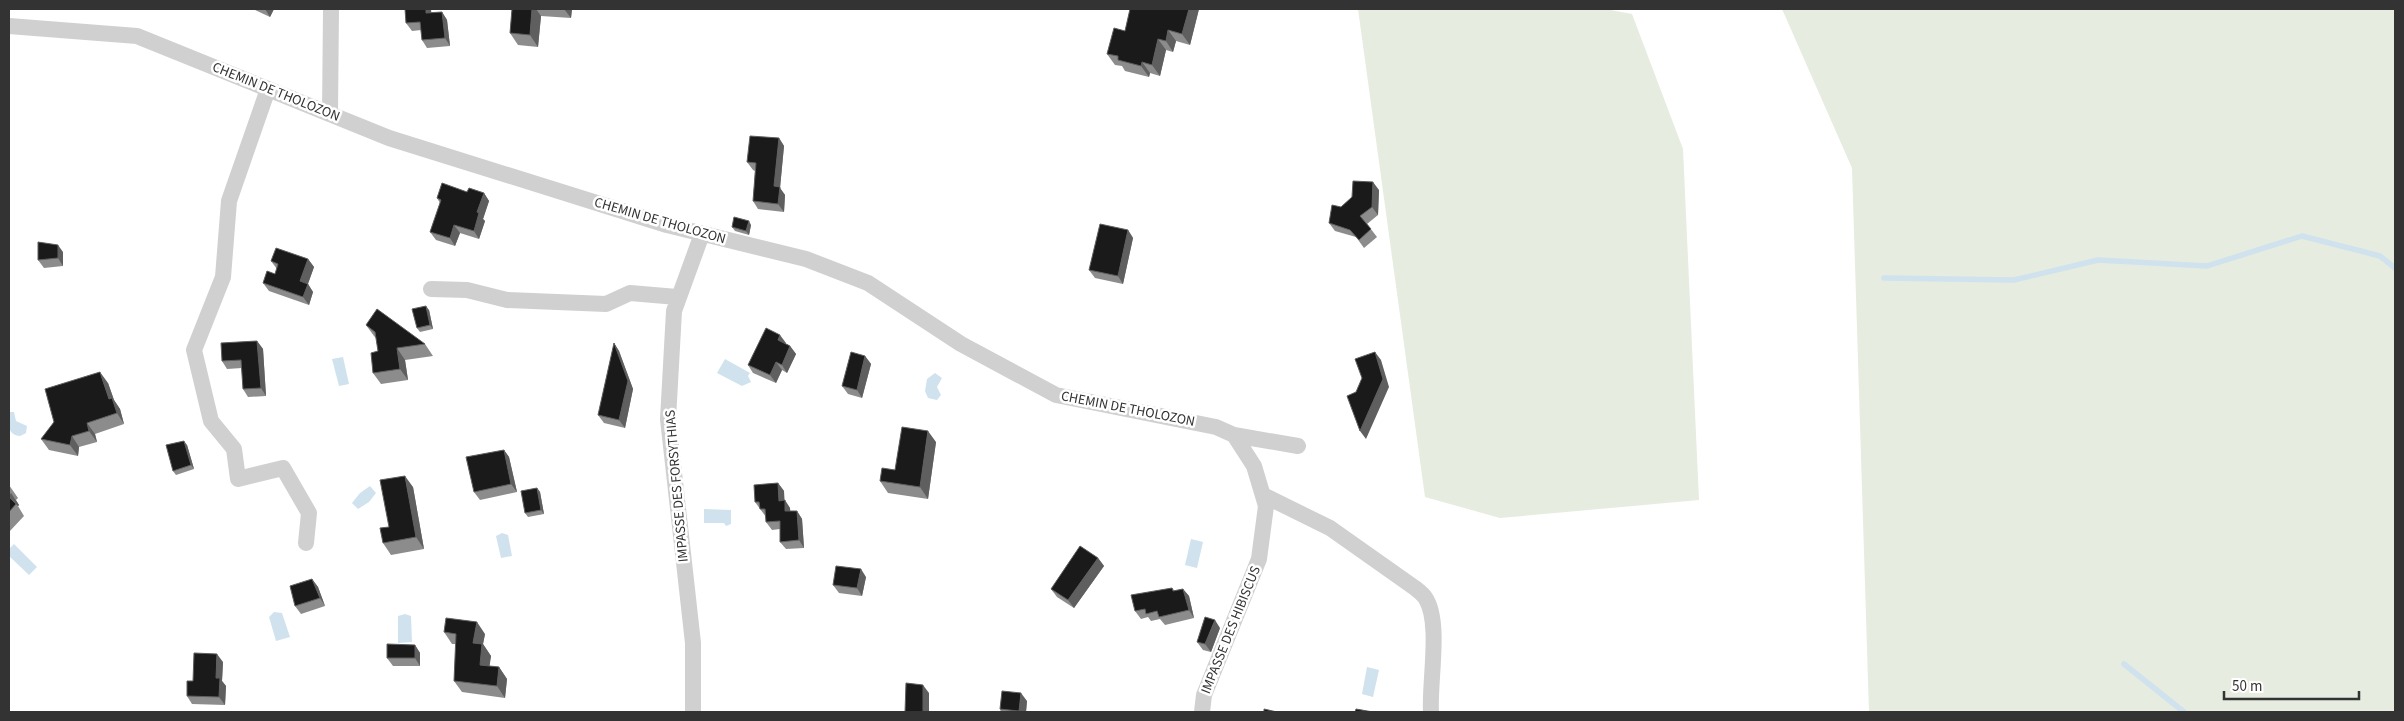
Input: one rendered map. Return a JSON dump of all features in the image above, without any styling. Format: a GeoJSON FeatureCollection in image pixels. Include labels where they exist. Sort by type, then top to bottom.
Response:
{"type":"FeatureCollection","features":[{"type":"Feature","properties":{"kind":"street"},"geometry":{"type":"LineString","coordinates":[[330,9],[330,114]]}},
{"type":"Feature","properties":{"kind":"street","name":"CHEMIN DE THOLOZON"},"geometry":{"type":"LineString","coordinates":[[9,26],[137,36],[399,141],[667,225],[806,259],[868,283],[961,344],[1056,395],[1216,426],[1234,435],[1298,446]]}},
{"type":"Feature","properties":{"kind":"street"},"geometry":{"type":"LineString","coordinates":[[268,89],[229,202],[223,277],[194,350],[211,421],[234,449],[238,479],[284,468],[309,513],[306,543]]}},
{"type":"Feature","properties":{"kind":"street","name":"IMPASSE DES FORSYTHIAS"},"geometry":{"type":"LineString","coordinates":[[693,712],[693,644],[668,420],[674,311],[677,297],[702,234]]}},
{"type":"Feature","properties":{"kind":"street"},"geometry":{"type":"LineString","coordinates":[[430,289],[467,290],[506,300],[606,304],[630,293],[677,297]]}},
{"type":"Feature","properties":{"kind":"street","name":"IMPASSE DES HIBISCUS"},"geometry":{"type":"LineString","coordinates":[[1202,712],[1204,695],[1259,559],[1266,506],[1254,466],[1234,435]]}},
{"type":"Feature","properties":{"kind":"street"},"geometry":{"type":"LineString","coordinates":[[1263,494],[1330,528],[1416,588],[1426,599],[1434,626],[1430,712]]}},
{"type":"Feature","properties":{"kind":"shaded area"},"geometry":{"type":"Polygon","coordinates":[[[1358,9],[1605,9],[1632,14],[1683,149],[1699,500],[1500,518],[1425,497],[1358,9]]]}},
{"type":"Feature","properties":{"kind":"shaded area"},"geometry":{"type":"Polygon","coordinates":[[[1782,9],[2395,9],[2395,712],[1869,712],[1852,168],[1782,9]]]}},
{"type":"Feature","properties":{"kind":"water"},"geometry":{"type":"Polygon","coordinates":[[[343,357],[349,384],[339,386],[332,359],[343,357]]]}},
{"type":"Feature","properties":{"kind":"water"},"geometry":{"type":"Polygon","coordinates":[[[725,359],[750,373],[748,376],[751,382],[742,386],[717,373],[725,359]]]}},
{"type":"Feature","properties":{"kind":"water"},"geometry":{"type":"Polygon","coordinates":[[[935,373],[942,378],[937,387],[941,395],[937,400],[928,398],[925,391],[927,379],[935,373]]]}},
{"type":"Feature","properties":{"kind":"water"},"geometry":{"type":"Polygon","coordinates":[[[9,412],[14,412],[16,421],[27,426],[26,433],[20,436],[10,431],[9,412]]]}},
{"type":"Feature","properties":{"kind":"water"},"geometry":{"type":"Polygon","coordinates":[[[370,486],[376,493],[369,502],[358,509],[352,503],[360,493],[370,486]]]}},
{"type":"Feature","properties":{"kind":"water"},"geometry":{"type":"Polygon","coordinates":[[[704,509],[731,510],[731,524],[726,526],[724,523],[704,523],[704,509]]]}},
{"type":"Feature","properties":{"kind":"water"},"geometry":{"type":"Polygon","coordinates":[[[502,533],[508,535],[512,556],[501,558],[496,536],[502,533]]]}},
{"type":"Feature","properties":{"kind":"water"},"geometry":{"type":"Polygon","coordinates":[[[1191,539],[1203,542],[1197,568],[1185,565],[1191,539]]]}},
{"type":"Feature","properties":{"kind":"water"},"geometry":{"type":"Polygon","coordinates":[[[14,544],[37,567],[29,575],[9,556],[9,549],[14,544]]]}},
{"type":"Feature","properties":{"kind":"water"},"geometry":{"type":"Polygon","coordinates":[[[274,612],[282,613],[290,637],[276,641],[269,617],[274,612]]]}},
{"type":"Feature","properties":{"kind":"water"},"geometry":{"type":"Polygon","coordinates":[[[405,614],[411,616],[412,642],[398,643],[398,616],[405,614]]]}},
{"type":"Feature","properties":{"kind":"water"},"geometry":{"type":"Polygon","coordinates":[[[1367,667],[1379,670],[1373,697],[1362,694],[1367,667]]]}},
{"type":"Feature","properties":{"kind":"building"},"geometry":{"type":"Polygon","coordinates":[[[405,9],[426,9],[426,13],[442,12],[445,38],[422,40],[420,22],[406,23],[405,9]]]}},
{"type":"Feature","properties":{"kind":"building"},"geometry":{"type":"Polygon","coordinates":[[[512,9],[532,9],[530,35],[510,33],[512,9]]]}},
{"type":"Feature","properties":{"kind":"building"},"geometry":{"type":"Polygon","coordinates":[[[1130,9],[1189,9],[1182,34],[1168,30],[1166,41],[1158,39],[1152,65],[1142,62],[1141,66],[1118,60],[1118,56],[1107,54],[1114,28],[1125,31],[1130,9]]]}},
{"type":"Feature","properties":{"kind":"building"},"geometry":{"type":"Polygon","coordinates":[[[750,136],[779,138],[774,186],[780,187],[778,204],[753,201],[756,163],[747,162],[750,136]]]}},
{"type":"Feature","properties":{"kind":"building"},"geometry":{"type":"Polygon","coordinates":[[[1353,181],[1373,182],[1372,207],[1360,216],[1371,229],[1359,240],[1350,230],[1329,223],[1332,205],[1341,207],[1352,197],[1353,181]]]}},
{"type":"Feature","properties":{"kind":"building"},"geometry":{"type":"Polygon","coordinates":[[[442,183],[467,192],[469,188],[484,193],[477,212],[479,213],[474,231],[454,225],[450,238],[430,232],[441,200],[437,198],[442,183]]]}},
{"type":"Feature","properties":{"kind":"building"},"geometry":{"type":"Polygon","coordinates":[[[734,217],[749,221],[746,231],[732,227],[734,217]]]}},
{"type":"Feature","properties":{"kind":"building"},"geometry":{"type":"Polygon","coordinates":[[[1100,224],[1128,230],[1118,276],[1089,270],[1100,224]]]}},
{"type":"Feature","properties":{"kind":"building"},"geometry":{"type":"Polygon","coordinates":[[[38,242],[58,245],[58,258],[38,260],[38,242]]]}},
{"type":"Feature","properties":{"kind":"building"},"geometry":{"type":"Polygon","coordinates":[[[276,248],[308,259],[300,281],[308,284],[303,297],[263,283],[267,271],[275,274],[278,264],[271,261],[276,248]]]}},
{"type":"Feature","properties":{"kind":"building"},"geometry":{"type":"Polygon","coordinates":[[[426,306],[430,325],[417,328],[412,309],[426,306]]]}},
{"type":"Feature","properties":{"kind":"building"},"geometry":{"type":"Polygon","coordinates":[[[377,309],[425,344],[397,348],[400,369],[373,373],[371,353],[378,351],[375,332],[366,325],[377,309]]]}},
{"type":"Feature","properties":{"kind":"building"},"geometry":{"type":"Polygon","coordinates":[[[766,328],[780,335],[778,340],[790,346],[782,365],[776,362],[770,375],[748,365],[766,328]]]}},
{"type":"Feature","properties":{"kind":"building"},"geometry":{"type":"Polygon","coordinates":[[[257,341],[261,388],[243,389],[241,360],[222,361],[221,343],[257,341]]]}},
{"type":"Feature","properties":{"kind":"building"},"geometry":{"type":"Polygon","coordinates":[[[614,343],[628,381],[619,420],[598,415],[614,343]]]}},
{"type":"Feature","properties":{"kind":"building"},"geometry":{"type":"Polygon","coordinates":[[[851,352],[865,356],[857,390],[842,386],[851,352]]]}},
{"type":"Feature","properties":{"kind":"building"},"geometry":{"type":"Polygon","coordinates":[[[1375,352],[1383,379],[1360,431],[1347,396],[1356,392],[1362,378],[1355,359],[1375,352]]]}},
{"type":"Feature","properties":{"kind":"building"},"geometry":{"type":"Polygon","coordinates":[[[100,372],[109,399],[112,398],[117,413],[87,423],[89,431],[72,436],[70,445],[41,439],[54,422],[45,389],[100,372]]]}},
{"type":"Feature","properties":{"kind":"building"},"geometry":{"type":"Polygon","coordinates":[[[902,427],[928,431],[920,487],[880,481],[882,468],[895,470],[902,427]]]}},
{"type":"Feature","properties":{"kind":"building"},"geometry":{"type":"Polygon","coordinates":[[[184,441],[191,465],[173,471],[166,445],[184,441]]]}},
{"type":"Feature","properties":{"kind":"building"},"geometry":{"type":"Polygon","coordinates":[[[504,450],[511,484],[474,492],[466,457],[504,450]]]}},
{"type":"Feature","properties":{"kind":"building"},"geometry":{"type":"Polygon","coordinates":[[[405,476],[416,537],[383,543],[380,528],[389,527],[380,480],[405,476]]]}},
{"type":"Feature","properties":{"kind":"building"},"geometry":{"type":"Polygon","coordinates":[[[778,483],[779,501],[785,500],[785,511],[797,511],[799,540],[780,542],[780,521],[766,522],[765,509],[760,509],[759,502],[755,502],[754,485],[778,483]]]}},
{"type":"Feature","properties":{"kind":"building"},"geometry":{"type":"Polygon","coordinates":[[[537,488],[541,510],[525,513],[521,491],[537,488]]]}},
{"type":"Feature","properties":{"kind":"building"},"geometry":{"type":"Polygon","coordinates":[[[9,497],[16,504],[9,512],[9,497]]]}},
{"type":"Feature","properties":{"kind":"building"},"geometry":{"type":"Polygon","coordinates":[[[1080,546],[1098,558],[1068,600],[1051,589],[1080,546]]]}},
{"type":"Feature","properties":{"kind":"building"},"geometry":{"type":"Polygon","coordinates":[[[836,566],[861,569],[857,588],[833,585],[836,566]]]}},
{"type":"Feature","properties":{"kind":"building"},"geometry":{"type":"Polygon","coordinates":[[[312,579],[320,598],[295,606],[290,586],[312,579]]]}},
{"type":"Feature","properties":{"kind":"building"},"geometry":{"type":"Polygon","coordinates":[[[1172,588],[1173,591],[1183,589],[1189,610],[1159,617],[1157,611],[1146,614],[1145,609],[1135,611],[1131,595],[1172,588]]]}},
{"type":"Feature","properties":{"kind":"building"},"geometry":{"type":"Polygon","coordinates":[[[1205,617],[1215,620],[1205,644],[1197,642],[1205,617]]]}},
{"type":"Feature","properties":{"kind":"building"},"geometry":{"type":"Polygon","coordinates":[[[446,618],[477,622],[473,643],[482,644],[480,665],[499,667],[497,686],[454,681],[456,634],[444,632],[446,618]]]}},
{"type":"Feature","properties":{"kind":"building"},"geometry":{"type":"Polygon","coordinates":[[[387,644],[415,645],[415,658],[387,658],[387,644]]]}},
{"type":"Feature","properties":{"kind":"building"},"geometry":{"type":"Polygon","coordinates":[[[194,653],[217,654],[216,678],[220,678],[219,697],[187,696],[187,681],[193,681],[194,653]]]}},
{"type":"Feature","properties":{"kind":"building"},"geometry":{"type":"Polygon","coordinates":[[[906,683],[923,685],[923,712],[905,712],[906,683]]]}},
{"type":"Feature","properties":{"kind":"building"},"geometry":{"type":"Polygon","coordinates":[[[1002,691],[1021,693],[1019,711],[1000,709],[1002,691]]]}},
{"type":"Feature","properties":{"kind":"building"},"geometry":{"type":"Polygon","coordinates":[[[1264,709],[1277,712],[1264,712],[1264,709]]]}},
{"type":"Feature","properties":{"kind":"building"},"geometry":{"type":"Polygon","coordinates":[[[1356,709],[1373,712],[1355,712],[1356,709]]]}},
{"type":"Feature","properties":{"kind":"waterway"},"geometry":{"type":"LineString","coordinates":[[1884,278],[2014,280],[2098,260],[2207,266],[2302,236],[2380,256],[2395,268]]}},
{"type":"Feature","properties":{"kind":"waterway"},"geometry":{"type":"LineString","coordinates":[[2124,664],[2184,712]]}}]}
